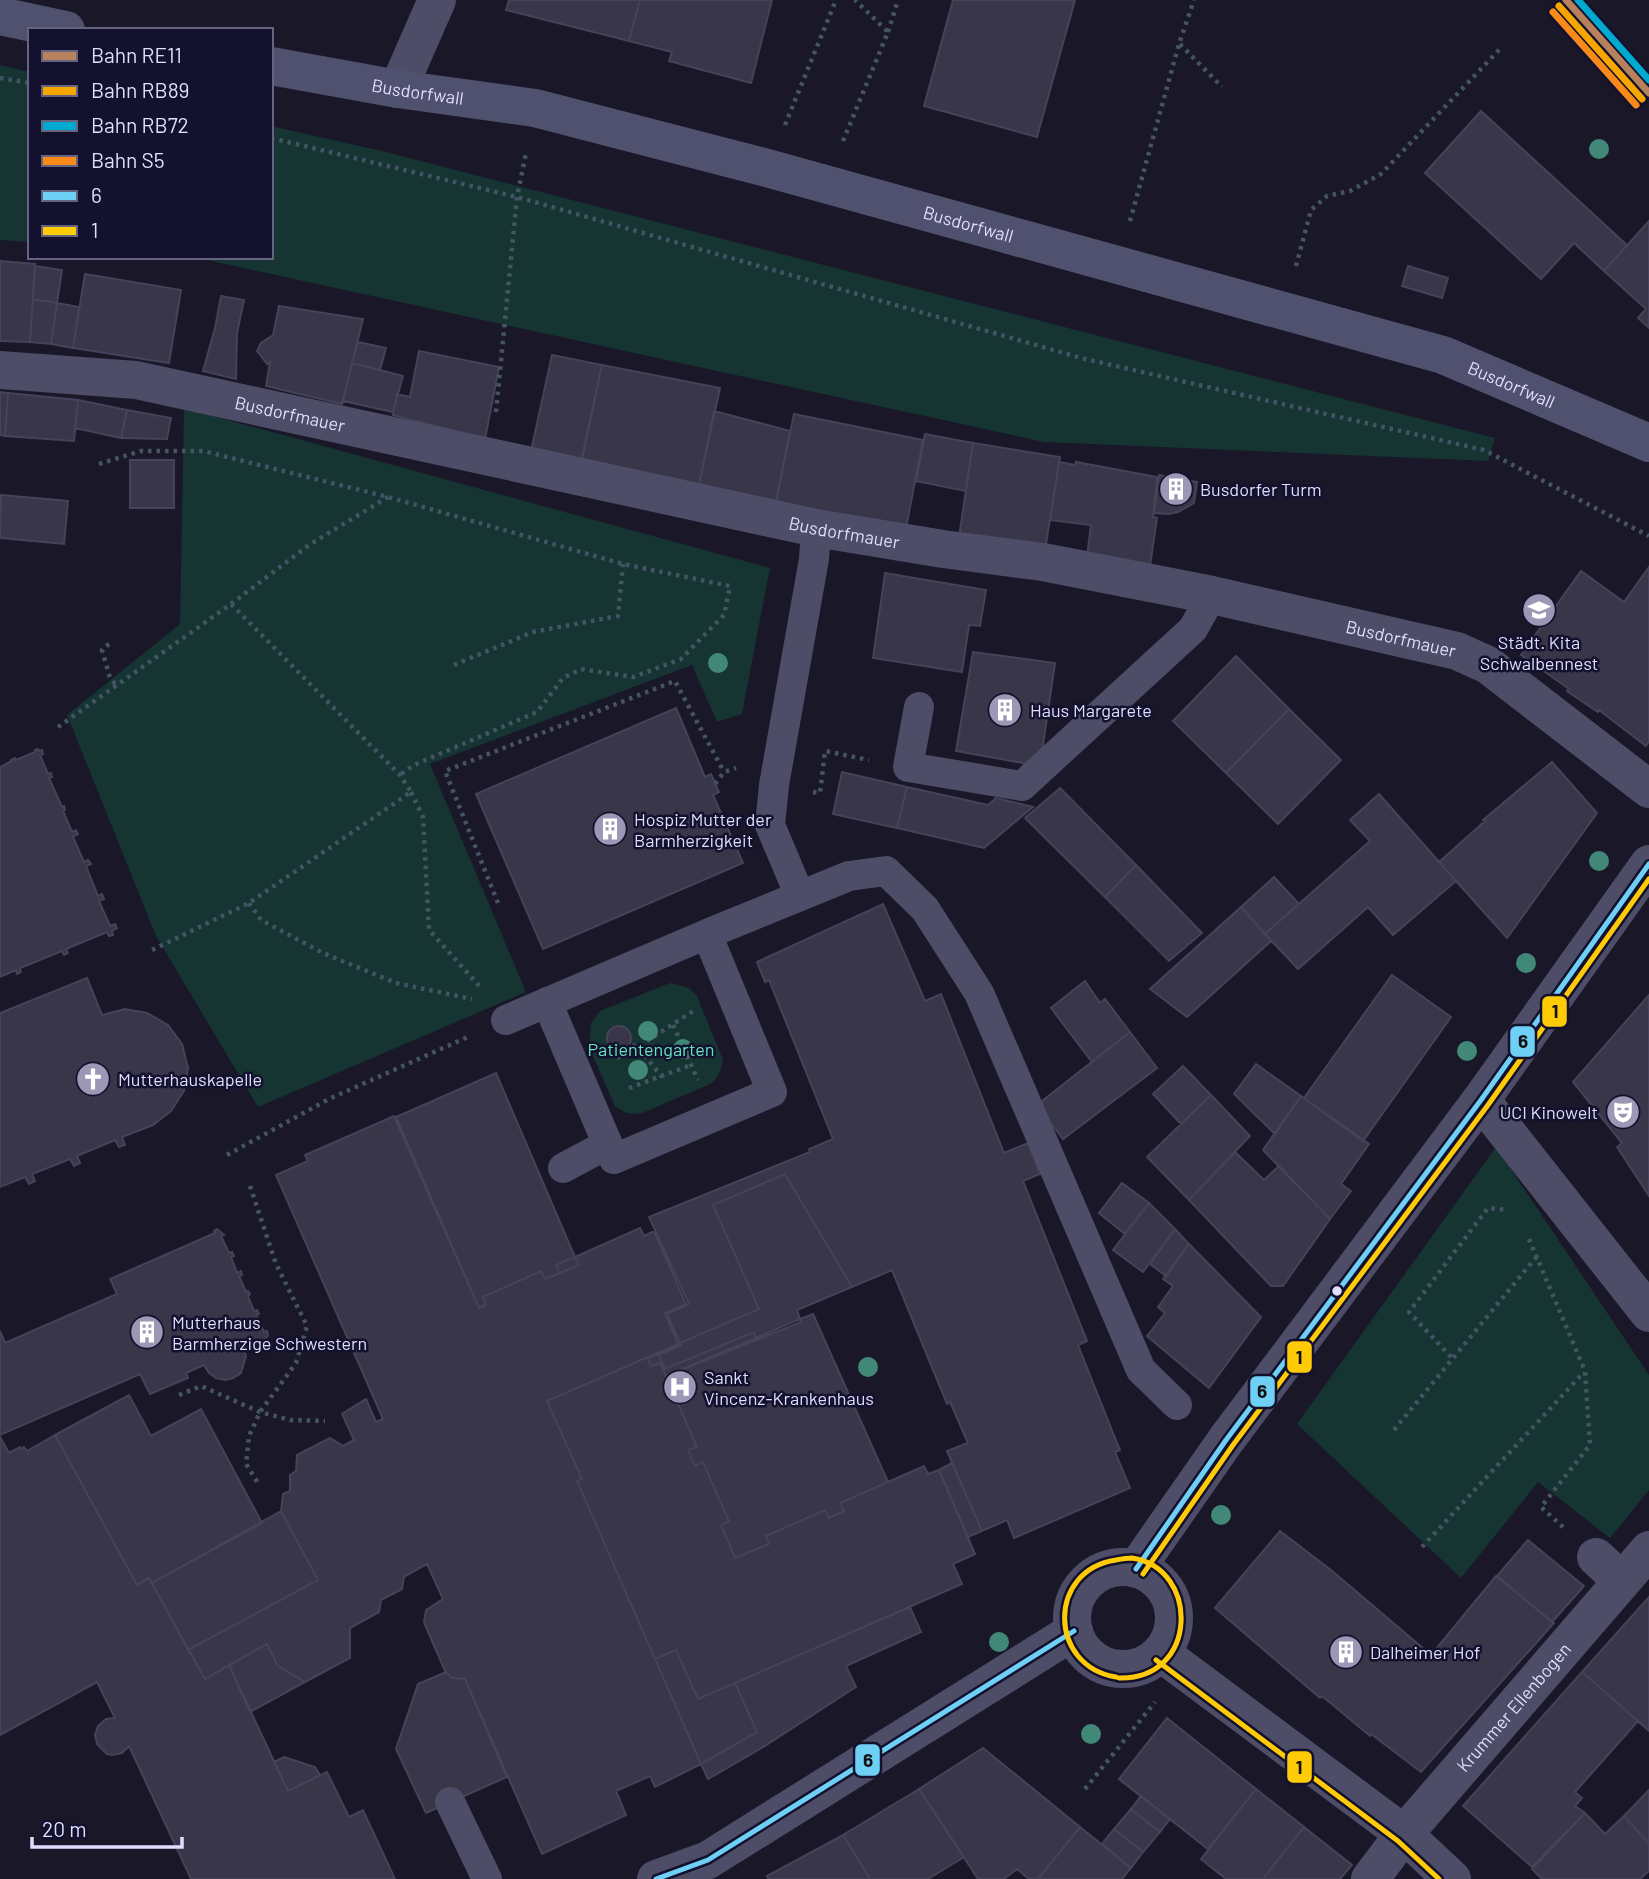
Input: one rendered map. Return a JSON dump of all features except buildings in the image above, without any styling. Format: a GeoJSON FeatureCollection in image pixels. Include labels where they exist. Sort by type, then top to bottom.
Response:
{"type":"FeatureCollection","features":[{"type":"Feature","properties":{"kind":"main road"},"geometry":{"type":"LineString","coordinates":[[0,16],[57,28]]}},
{"type":"Feature","properties":{"kind":"main road","name":"Busdorfwall"},"geometry":{"type":"LineString","coordinates":[[273,66],[398,89],[535,108],[767,168],[1443,355],[1649,443]]}},
{"type":"Feature","properties":{"kind":"street"},"geometry":{"type":"LineString","coordinates":[[398,89],[437,0]]}},
{"type":"Feature","properties":{"kind":"street","name":"Busdorfmauer"},"geometry":{"type":"LineString","coordinates":[[0,370],[136,380],[816,528],[1043,562],[1212,595],[1457,651],[1488,665],[1649,789]]}},
{"type":"Feature","properties":{"kind":"street"},"geometry":{"type":"LineString","coordinates":[[1136,1569],[1234,1429],[1481,1100],[1649,864]]}},
{"type":"Feature","properties":{"kind":"street"},"geometry":{"type":"LineString","coordinates":[[1481,1100],[1649,1313]]}},
{"type":"Feature","properties":{"kind":"street","name":"Krummer Ellenbogen"},"geometry":{"type":"LineString","coordinates":[[1370,1879],[1609,1569],[1649,1550]]}},
{"type":"Feature","properties":{"kind":"street"},"geometry":{"type":"LineString","coordinates":[[1171,1661],[1170,1639],[1174,1622],[1172,1604],[1165,1589],[1152,1577],[1136,1569],[1111,1569],[1089,1580],[1075,1602],[1072,1616],[1080,1645],[1090,1657],[1104,1666],[1118,1669],[1171,1661],[1404,1834],[1452,1879]]}},
{"type":"Feature","properties":{"kind":"street"},"geometry":{"type":"LineString","coordinates":[[656,1879],[713,1869],[1074,1631]]}},
{"type":"Feature","properties":{"kind":"lane"},"geometry":{"type":"LineString","coordinates":[[800,896],[770,825],[774,785],[814,559],[816,528]]}},
{"type":"Feature","properties":{"kind":"lane"},"geometry":{"type":"LineString","coordinates":[[919,707],[908,767],[1021,786],[1193,629],[1212,595]]}},
{"type":"Feature","properties":{"kind":"lane"},"geometry":{"type":"LineString","coordinates":[[498,1009],[547,1002],[849,876],[886,871],[925,909],[979,993],[1141,1370],[1177,1405]]}},
{"type":"Feature","properties":{"kind":"lane"},"geometry":{"type":"LineString","coordinates":[[547,1002],[614,1159],[772,1092],[707,934]]}},
{"type":"Feature","properties":{"kind":"lane"},"geometry":{"type":"LineString","coordinates":[[563,1168],[606,1145]]}},
{"type":"Feature","properties":{"kind":"lane"},"geometry":{"type":"LineString","coordinates":[[450,1802],[487,1879]]}},
{"type":"Feature","properties":{"kind":"path"},"geometry":{"type":"LineString","coordinates":[[767,168],[836,0]]}},
{"type":"Feature","properties":{"kind":"path"},"geometry":{"type":"LineString","coordinates":[[855,0],[888,32]]}},
{"type":"Feature","properties":{"kind":"path"},"geometry":{"type":"LineString","coordinates":[[826,185],[888,32],[898,0]]}},
{"type":"Feature","properties":{"kind":"path"},"geometry":{"type":"LineString","coordinates":[[1134,206],[1194,0]]}},
{"type":"Feature","properties":{"kind":"path"},"geometry":{"type":"LineString","coordinates":[[1179,44],[1222,88]]}},
{"type":"Feature","properties":{"kind":"path"},"geometry":{"type":"LineString","coordinates":[[1284,311],[1311,210],[1326,196],[1350,191],[1381,174],[1500,49]]}},
{"type":"Feature","properties":{"kind":"path"},"geometry":{"type":"LineString","coordinates":[[0,78],[28,83]]}},
{"type":"Feature","properties":{"kind":"path"},"geometry":{"type":"LineString","coordinates":[[492,456],[517,197],[535,108]]}},
{"type":"Feature","properties":{"kind":"path"},"geometry":{"type":"LineString","coordinates":[[273,138],[517,197],[1085,359],[1484,450],[1649,536]]}},
{"type":"Feature","properties":{"kind":"path"},"geometry":{"type":"LineString","coordinates":[[99,464],[141,451],[203,451],[388,497],[623,565],[730,586],[724,615],[681,659],[633,677],[581,669],[563,678],[537,712],[414,765],[400,775]]}},
{"type":"Feature","properties":{"kind":"path"},"geometry":{"type":"LineString","coordinates":[[58,727],[231,604],[309,544],[388,497]]}},
{"type":"Feature","properties":{"kind":"path"},"geometry":{"type":"LineString","coordinates":[[454,665],[533,632],[618,616],[623,565]]}},
{"type":"Feature","properties":{"kind":"path"},"geometry":{"type":"LineString","coordinates":[[231,604],[400,775],[423,817],[429,930],[498,1009]]}},
{"type":"Feature","properties":{"kind":"path"},"geometry":{"type":"LineString","coordinates":[[109,644],[102,650],[110,678],[116,685]]}},
{"type":"Feature","properties":{"kind":"path"},"geometry":{"type":"LineString","coordinates":[[498,903],[444,771],[675,681],[724,772]]}},
{"type":"Feature","properties":{"kind":"path"},"geometry":{"type":"LineString","coordinates":[[774,785],[820,793],[825,751],[871,760]]}},
{"type":"Feature","properties":{"kind":"path"},"geometry":{"type":"LineString","coordinates":[[148,952],[249,903],[411,792]]}},
{"type":"Feature","properties":{"kind":"path"},"geometry":{"type":"LineString","coordinates":[[249,903],[261,920],[323,953],[396,983],[484,1001],[498,1009]]}},
{"type":"Feature","properties":{"kind":"path"},"geometry":{"type":"LineString","coordinates":[[662,1077],[635,1046],[673,1025],[713,996],[730,989]]}},
{"type":"Feature","properties":{"kind":"path"},"geometry":{"type":"LineString","coordinates":[[227,1155],[498,1009]]}},
{"type":"Feature","properties":{"kind":"path"},"geometry":{"type":"LineString","coordinates":[[673,1025],[699,1083]]}},
{"type":"Feature","properties":{"kind":"path"},"geometry":{"type":"LineString","coordinates":[[617,1059],[621,1069]]}},
{"type":"Feature","properties":{"kind":"path"},"geometry":{"type":"LineString","coordinates":[[626,1079],[630,1089],[691,1065]]}},
{"type":"Feature","properties":{"kind":"path"},"geometry":{"type":"LineString","coordinates":[[250,1186],[276,1264],[307,1326],[296,1363],[260,1412],[249,1436],[246,1464],[258,1483]]}},
{"type":"Feature","properties":{"kind":"path"},"geometry":{"type":"LineString","coordinates":[[1451,1357],[1409,1312],[1488,1208],[1507,1210],[1514,1215]]}},
{"type":"Feature","properties":{"kind":"path"},"geometry":{"type":"LineString","coordinates":[[1526,1232],[1585,1371],[1590,1445],[1541,1507],[1609,1569]]}},
{"type":"Feature","properties":{"kind":"path"},"geometry":{"type":"LineString","coordinates":[[1394,1430],[1451,1357],[1538,1256]]}},
{"type":"Feature","properties":{"kind":"path"},"geometry":{"type":"LineString","coordinates":[[1422,1547],[1585,1371]]}},
{"type":"Feature","properties":{"kind":"path"},"geometry":{"type":"LineString","coordinates":[[179,1395],[201,1386],[260,1412],[290,1420],[325,1421]]}},
{"type":"Feature","properties":{"kind":"path"},"geometry":{"type":"LineString","coordinates":[[1085,1789],[1171,1661]]}},
{"type":"Feature","properties":{"kind":"green space"},"geometry":{"type":"Polygon","coordinates":[[[0,65],[28,72],[28,242],[0,240],[0,65]]]}},
{"type":"Feature","properties":{"kind":"green space"},"geometry":{"type":"Polygon","coordinates":[[[273,126],[382,151],[1495,438],[1488,461],[1044,442],[202,259],[273,259],[273,126]]]}},
{"type":"Feature","properties":{"kind":"green space"},"geometry":{"type":"Polygon","coordinates":[[[184,408],[770,568],[742,714],[717,722],[692,665],[430,764],[526,992],[258,1107],[156,936],[67,715],[180,624],[184,408]]]}},
{"type":"Feature","properties":{"kind":"green space","name":"Patientengarten"},"geometry":{"type":"Polygon","coordinates":[[[670,983],[689,988],[697,996],[723,1060],[721,1067],[717,1078],[708,1085],[640,1114],[626,1113],[615,1106],[589,1047],[591,1023],[600,1011],[670,983]]]}},
{"type":"Feature","properties":{"kind":"green space"},"geometry":{"type":"Polygon","coordinates":[[[1496,1147],[1649,1375],[1649,1490],[1610,1538],[1538,1482],[1461,1578],[1297,1424],[1496,1147]]]}},
{"type":"Feature","properties":{"kind":"rail line","name":"RE11"},"geometry":{"type":"LineString","coordinates":[[1566,0],[1649,93]]}},
{"type":"Feature","properties":{"kind":"rail line","name":"RB72"},"geometry":{"type":"LineString","coordinates":[[1578,0],[1649,80]]}},
{"type":"Feature","properties":{"kind":"rail line","name":"RB89"},"geometry":{"type":"LineString","coordinates":[[1559,6],[1642,99]]}},
{"type":"Feature","properties":{"kind":"rail line","name":"S5"},"geometry":{"type":"LineString","coordinates":[[1553,12],[1636,105]]}},
{"type":"Feature","properties":{"kind":"transit line","name":"6"},"geometry":{"type":"LineString","coordinates":[[1136,1569],[1226,1440],[1481,1100],[1649,864]]}},
{"type":"Feature","properties":{"kind":"transit line","name":"1"},"geometry":{"type":"LineString","coordinates":[[1143,1574],[1233,1445],[1488,1105],[1649,879]]}},
{"type":"Feature","properties":{"kind":"transit line","name":"1"},"geometry":{"type":"LineString","coordinates":[[1116,1677],[1094,1669],[1078,1655],[1068,1638],[1065,1618],[1068,1599],[1077,1581],[1093,1567],[1132,1558],[1154,1566],[1170,1581],[1179,1601],[1181,1622],[1176,1644],[1164,1661],[1145,1674],[1119,1678]]}},
{"type":"Feature","properties":{"kind":"transit line","name":"6"},"geometry":{"type":"LineString","coordinates":[[656,1879],[708,1860],[1074,1631]]}},
{"type":"Feature","properties":{"kind":"transit line","name":"1"},"geometry":{"type":"LineString","coordinates":[[1156,1660],[1398,1841],[1439,1879]]}},
{"type":"Feature","properties":{"kind":"place","name":"Busdorfer Turm"},"geometry":{"type":"Point","coordinates":[1176,489]}},
{"type":"Feature","properties":{"kind":"place","name":"Städt. Kita Schwalbennest"},"geometry":{"type":"Point","coordinates":[1539,610]}},
{"type":"Feature","properties":{"kind":"place","name":"Haus Margarete"},"geometry":{"type":"Point","coordinates":[1005,710]}},
{"type":"Feature","properties":{"kind":"place","name":"Hospiz Mutter der Barmherzigkeit"},"geometry":{"type":"Point","coordinates":[610,829]}},
{"type":"Feature","properties":{"kind":"place","name":"Mutterhauskapelle"},"geometry":{"type":"Point","coordinates":[93,1079]}},
{"type":"Feature","properties":{"kind":"place","name":"UCI Kinowelt"},"geometry":{"type":"Point","coordinates":[1623,1112]}},
{"type":"Feature","properties":{"kind":"place","name":"Mutterhaus Barmherzige Schwestern"},"geometry":{"type":"Point","coordinates":[147,1332]}},
{"type":"Feature","properties":{"kind":"place","name":"Sankt Vincenz-Krankenhaus"},"geometry":{"type":"Point","coordinates":[680,1387]}},
{"type":"Feature","properties":{"kind":"place","name":"Dalheimer Hof"},"geometry":{"type":"Point","coordinates":[1346,1652]}}]}
